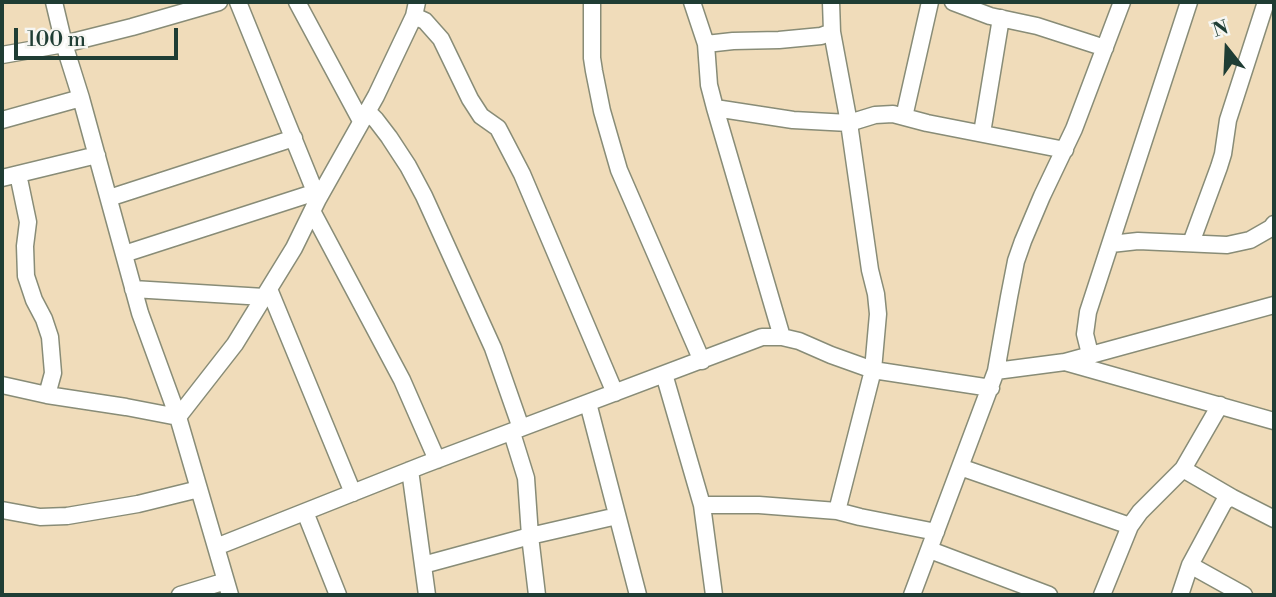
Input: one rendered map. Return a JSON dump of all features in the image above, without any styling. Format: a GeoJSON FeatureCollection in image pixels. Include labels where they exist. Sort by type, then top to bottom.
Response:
{"type":"FeatureCollection","features":[{"type":"Feature","properties":{"kind":"street"},"geometry":{"type":"LineString","coordinates":[[54,2],[140,313],[178,417],[228,588],[180,595]]}},
{"type":"Feature","properties":{"kind":"street"},"geometry":{"type":"LineString","coordinates":[[2,55],[64,44],[219,2]]}},
{"type":"Feature","properties":{"kind":"street"},"geometry":{"type":"LineString","coordinates":[[238,2],[294,138],[315,200],[402,380],[437,460]]}},
{"type":"Feature","properties":{"kind":"street"},"geometry":{"type":"LineString","coordinates":[[297,2],[364,116],[376,120],[408,166],[493,348],[517,430],[526,478],[537,595]]}},
{"type":"Feature","properties":{"kind":"street"},"geometry":{"type":"LineString","coordinates":[[592,2],[594,71],[602,111],[620,170],[702,361]]}},
{"type":"Feature","properties":{"kind":"street"},"geometry":{"type":"LineString","coordinates":[[692,2],[706,44],[709,85],[715,108],[782,337]]}},
{"type":"Feature","properties":{"kind":"street"},"geometry":{"type":"LineString","coordinates":[[831,2],[832,32],[849,123],[878,314],[873,370],[837,511]]}},
{"type":"Feature","properties":{"kind":"street"},"geometry":{"type":"LineString","coordinates":[[904,117],[930,2]]}},
{"type":"Feature","properties":{"kind":"street"},"geometry":{"type":"LineString","coordinates":[[953,2],[1105,48]]}},
{"type":"Feature","properties":{"kind":"street"},"geometry":{"type":"LineString","coordinates":[[912,595],[991,388],[1016,261],[1023,241],[1065,150],[1122,2]]}},
{"type":"Feature","properties":{"kind":"street"},"geometry":{"type":"LineString","coordinates":[[1090,354],[1085,334],[1088,312],[1189,2]]}},
{"type":"Feature","properties":{"kind":"street"},"geometry":{"type":"LineString","coordinates":[[1191,243],[1219,167],[1228,120],[1265,4]]}},
{"type":"Feature","properties":{"kind":"street"},"geometry":{"type":"LineString","coordinates":[[178,417],[235,344],[294,248],[315,200],[376,96],[415,9],[441,39],[470,100],[481,116],[498,128],[522,174],[615,393]]}},
{"type":"Feature","properties":{"kind":"street"},"geometry":{"type":"LineString","coordinates":[[982,133],[1001,18]]}},
{"type":"Feature","properties":{"kind":"street"},"geometry":{"type":"LineString","coordinates":[[706,44],[779,40],[821,36],[832,32]]}},
{"type":"Feature","properties":{"kind":"street"},"geometry":{"type":"LineString","coordinates":[[2,120],[81,98]]}},
{"type":"Feature","properties":{"kind":"street"},"geometry":{"type":"LineString","coordinates":[[715,108],[793,120],[849,123],[875,115],[893,114],[1065,150]]}},
{"type":"Feature","properties":{"kind":"street"},"geometry":{"type":"LineString","coordinates":[[108,198],[294,138]]}},
{"type":"Feature","properties":{"kind":"street"},"geometry":{"type":"LineString","coordinates":[[47,395],[53,373],[50,337],[26,276],[25,246],[28,222],[10,176],[97,155]]}},
{"type":"Feature","properties":{"kind":"street"},"geometry":{"type":"LineString","coordinates":[[124,254],[315,200]]}},
{"type":"Feature","properties":{"kind":"street"},"geometry":{"type":"LineString","coordinates":[[1111,244],[1138,241],[1227,246],[1250,240],[1274,224]]}},
{"type":"Feature","properties":{"kind":"street"},"geometry":{"type":"LineString","coordinates":[[133,289],[266,293]]}},
{"type":"Feature","properties":{"kind":"street"},"geometry":{"type":"LineString","coordinates":[[266,293],[353,493]]}},
{"type":"Feature","properties":{"kind":"street"},"geometry":{"type":"LineString","coordinates":[[996,371],[1065,362],[1274,305]]}},
{"type":"Feature","properties":{"kind":"street"},"geometry":{"type":"LineString","coordinates":[[216,547],[410,470],[762,337],[782,337],[799,341],[873,370],[991,388]]}},
{"type":"Feature","properties":{"kind":"street"},"geometry":{"type":"LineString","coordinates":[[1065,362],[1274,421]]}},
{"type":"Feature","properties":{"kind":"street"},"geometry":{"type":"LineString","coordinates":[[664,374],[702,505],[714,595]]}},
{"type":"Feature","properties":{"kind":"street"},"geometry":{"type":"LineString","coordinates":[[2,385],[178,417]]}},
{"type":"Feature","properties":{"kind":"street"},"geometry":{"type":"LineString","coordinates":[[588,403],[638,595]]}},
{"type":"Feature","properties":{"kind":"street"},"geometry":{"type":"LineString","coordinates":[[1102,595],[1130,526],[1140,512],[1183,469],[1220,405]]}},
{"type":"Feature","properties":{"kind":"street"},"geometry":{"type":"LineString","coordinates":[[960,467],[1130,526]]}},
{"type":"Feature","properties":{"kind":"street"},"geometry":{"type":"LineString","coordinates":[[1183,469],[1274,519]]}},
{"type":"Feature","properties":{"kind":"street"},"geometry":{"type":"LineString","coordinates":[[410,470],[427,595]]}},
{"type":"Feature","properties":{"kind":"street"},"geometry":{"type":"LineString","coordinates":[[2,510],[40,517],[67,516],[138,504],[199,489]]}},
{"type":"Feature","properties":{"kind":"street"},"geometry":{"type":"LineString","coordinates":[[1180,595],[1190,565],[1224,502],[1231,497]]}},
{"type":"Feature","properties":{"kind":"street"},"geometry":{"type":"LineString","coordinates":[[702,505],[758,505],[837,511],[936,532]]}},
{"type":"Feature","properties":{"kind":"street"},"geometry":{"type":"LineString","coordinates":[[305,512],[338,595]]}},
{"type":"Feature","properties":{"kind":"street"},"geometry":{"type":"LineString","coordinates":[[423,565],[617,516]]}},
{"type":"Feature","properties":{"kind":"street"},"geometry":{"type":"LineString","coordinates":[[929,550],[1049,595]]}},
{"type":"Feature","properties":{"kind":"street"},"geometry":{"type":"LineString","coordinates":[[1190,565],[1244,595]]}}]}
